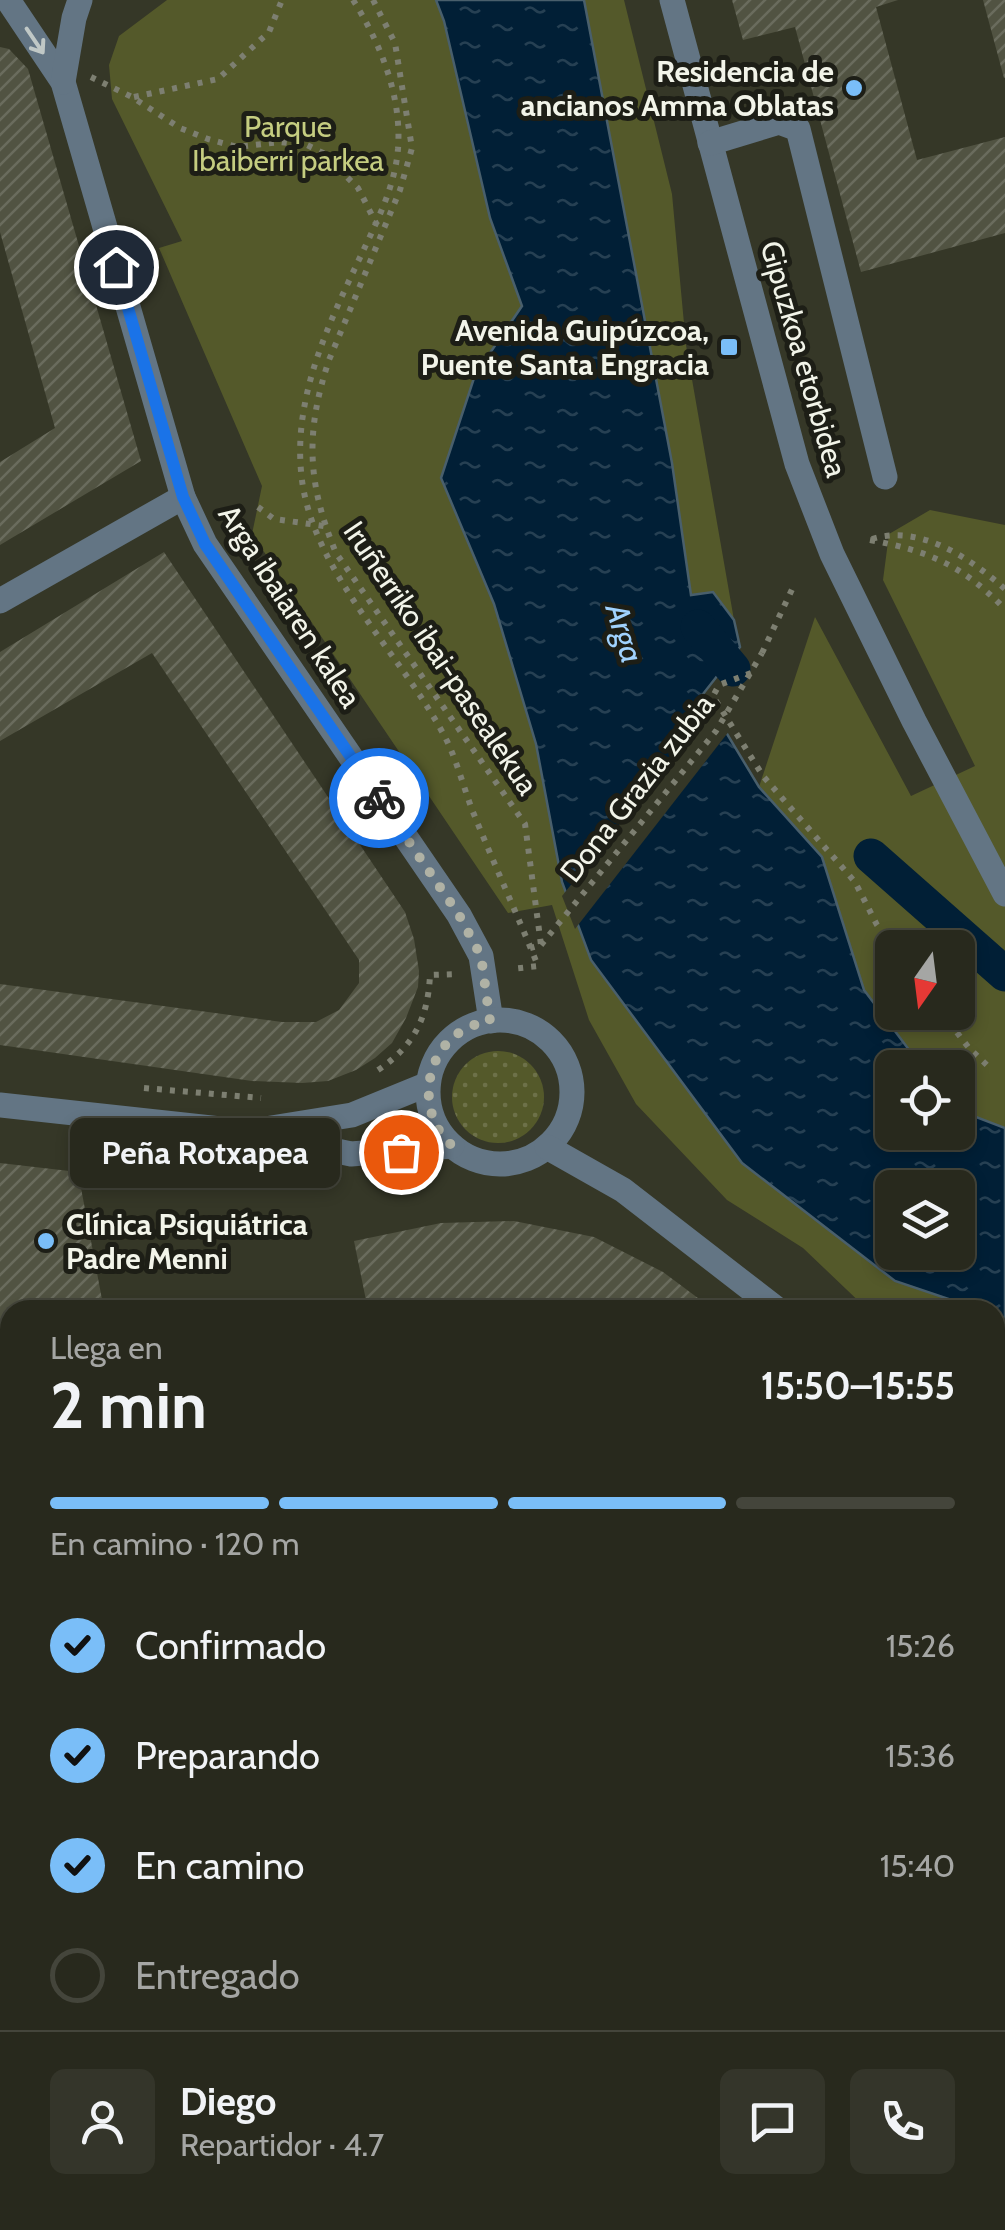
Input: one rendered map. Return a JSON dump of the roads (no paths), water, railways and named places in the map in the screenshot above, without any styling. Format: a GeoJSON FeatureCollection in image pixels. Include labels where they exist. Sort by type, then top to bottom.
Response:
{"type":"FeatureCollection","features":[{"type":"Feature","properties":{"kind":"street","name":"Arga ibaiaren kalea"},"geometry":{"type":"LineString","coordinates":[[8,0],[63,82],[183,497],[205,544],[459,915],[481,956],[490,1021]]}},
{"type":"Feature","properties":{"kind":"street","name":"Arga ibaiaren kalea"},"geometry":{"type":"LineString","coordinates":[[63,82],[80,0]]}},
{"type":"Feature","properties":{"kind":"street","name":"Gipuzkoa etorbidea"},"geometry":{"type":"LineString","coordinates":[[672,0],[797,464],[832,554],[1005,894]]}},
{"type":"Feature","properties":{"kind":"street"},"geometry":{"type":"LineString","coordinates":[[710,143],[780,122],[798,128],[885,478]]}},
{"type":"Feature","properties":{"kind":"street"},"geometry":{"type":"LineString","coordinates":[[0,601],[183,497]]}},
{"type":"Feature","properties":{"kind":"street"},"geometry":{"type":"LineString","coordinates":[[490,1021],[514,1022],[535,1029],[554,1044],[566,1063],[572,1085],[571,1108],[562,1130],[547,1147],[510,1164],[469,1158],[452,1146],[429,1107],[428,1084],[435,1061],[448,1042],[468,1027],[490,1021]]}},
{"type":"Feature","properties":{"kind":"street"},"geometry":{"type":"LineString","coordinates":[[248,1132],[352,1115],[428,1084]]}},
{"type":"Feature","properties":{"kind":"street"},"geometry":{"type":"LineString","coordinates":[[0,1105],[248,1132],[350,1154],[452,1146]]}},
{"type":"Feature","properties":{"kind":"street"},"geometry":{"type":"LineString","coordinates":[[547,1147],[623,1190],[765,1300]]}},
{"type":"Feature","properties":{"kind":"water","name":"Arga"},"geometry":{"type":"Polygon","coordinates":[[[436,0],[584,0],[672,463],[691,595],[713,592],[734,620],[740,647],[703,694],[759,787],[822,857],[864,990],[875,1005],[875,1030],[894,1030],[909,1050],[875,1050],[875,1150],[975,1150],[975,1117],[1005,1128],[1005,1300],[951,1300],[895,1281],[881,1270],[975,1270],[975,1170],[875,1170],[875,1266],[742,1163],[591,960],[562,882],[536,744],[494,604],[441,478],[475,375],[522,306],[490,218],[436,0]]]}},
{"type":"Feature","properties":{"kind":"waterway"},"geometry":{"type":"LineString","coordinates":[[698,627],[733,669]]}},
{"type":"Feature","properties":{"kind":"waterway"},"geometry":{"type":"LineString","coordinates":[[871,856],[1005,974]]}},
{"type":"Feature","properties":{"kind":"place","name":"Residencia de ancianos Amma Oblatas"},"geometry":{"type":"Point","coordinates":[854,88]}},
{"type":"Feature","properties":{"kind":"place","name":"Avenida Guipúzcoa, Puente Santa Engracia"},"geometry":{"type":"Point","coordinates":[729,347]}},
{"type":"Feature","properties":{"kind":"place","name":"Peña Rotxapea"},"geometry":{"type":"Point","coordinates":[401,1152]}},
{"type":"Feature","properties":{"kind":"place","name":"Clínica Psiquiátrica Padre Menni"},"geometry":{"type":"Point","coordinates":[46,1241]}},
{"type":"Feature","properties":{"kind":"park label","name":"Parque Ibaiberri parkea"},"geometry":{"type":"Point","coordinates":[288,143]}}]}
